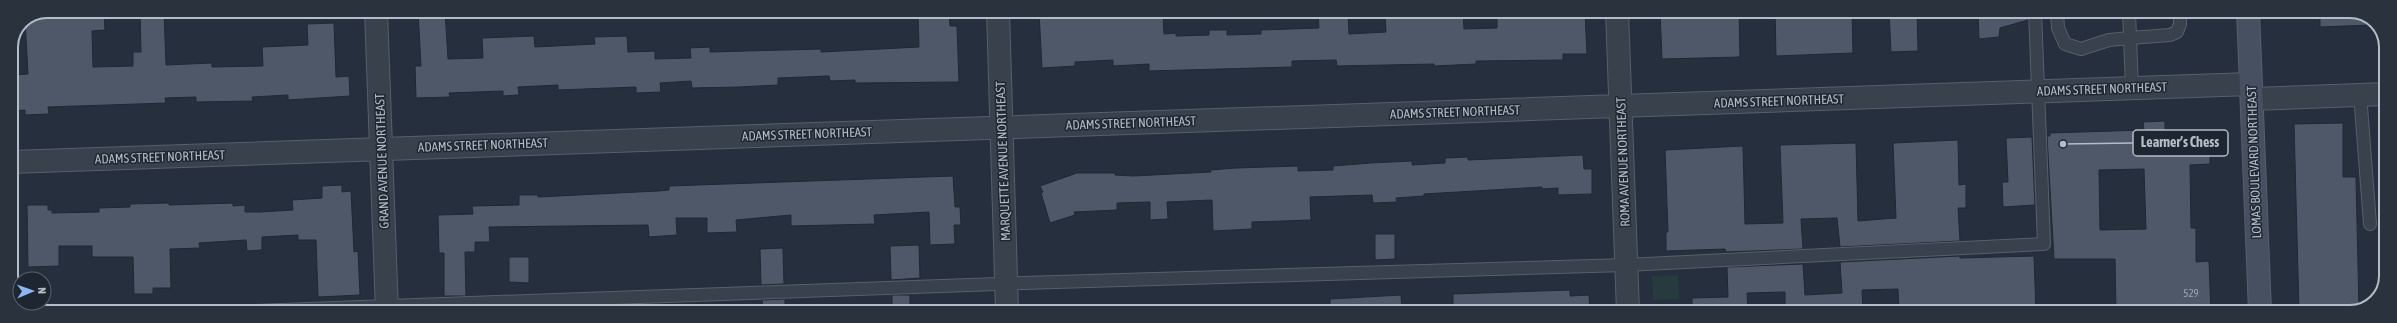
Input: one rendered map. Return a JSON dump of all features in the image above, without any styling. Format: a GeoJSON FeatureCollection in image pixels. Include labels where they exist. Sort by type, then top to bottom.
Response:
{"type":"FeatureCollection","features":[{"type":"Feature","properties":{"kind":"main road","name":"LOMAS BOULEVARD NORTHEAST"},"geometry":{"type":"LineString","coordinates":[[2248,18],[2260,305]]}},
{"type":"Feature","properties":{"kind":"street","name":"GRAND AVENUE NORTHEAST"},"geometry":{"type":"LineString","coordinates":[[376,18],[387,305]]}},
{"type":"Feature","properties":{"kind":"street","name":"MARQUETTE AVENUE NORTHEAST"},"geometry":{"type":"LineString","coordinates":[[998,18],[1003,127],[1007,305]]}},
{"type":"Feature","properties":{"kind":"street","name":"ROMA AVENUE NORTHEAST"},"geometry":{"type":"LineString","coordinates":[[1617,18],[1628,305]]}},
{"type":"Feature","properties":{"kind":"street","name":"ADAMS STREET NORTHEAST"},"geometry":{"type":"LineString","coordinates":[[18,162],[2132,88],[2379,94]]}},
{"type":"Feature","properties":{"kind":"lane"},"geometry":{"type":"LineString","coordinates":[[486,305],[1007,284],[1626,265],[2044,244],[2035,18]]}},
{"type":"Feature","properties":{"kind":"lane"},"geometry":{"type":"LineString","coordinates":[[2057,18],[2058,28],[2065,44],[2081,49],[2109,40],[2170,35],[2177,32],[2180,24],[2180,18]]}},
{"type":"Feature","properties":{"kind":"lane"},"geometry":{"type":"LineString","coordinates":[[2129,18],[2132,88]]}},
{"type":"Feature","properties":{"kind":"lane"},"geometry":{"type":"LineString","coordinates":[[2360,94],[2370,224]]}},
{"type":"Feature","properties":{"kind":"green space"},"geometry":{"type":"Polygon","coordinates":[[[1678,275],[1679,299],[1653,300],[1652,276],[1678,275]]]}},
{"type":"Feature","properties":{"kind":"building"},"geometry":{"type":"Polygon","coordinates":[[[47,18],[104,18],[105,30],[92,31],[93,67],[133,66],[133,52],[141,52],[140,18],[164,18],[166,65],[212,63],[212,67],[263,66],[262,47],[308,45],[307,24],[334,23],[336,77],[349,76],[350,96],[288,100],[288,95],[252,97],[253,101],[196,102],[196,97],[165,98],[166,103],[48,107],[49,114],[25,115],[25,110],[18,111],[18,75],[28,74],[25,27],[36,20],[47,18]]]}},
{"type":"Feature","properties":{"kind":"building"},"geometry":{"type":"Polygon","coordinates":[[[418,18],[445,18],[448,59],[483,58],[482,38],[534,36],[535,47],[595,44],[594,37],[627,36],[628,52],[655,51],[655,59],[691,58],[690,48],[710,47],[710,52],[821,49],[821,52],[919,47],[918,18],[949,18],[950,26],[957,26],[959,82],[855,83],[855,80],[830,81],[829,76],[778,78],[778,85],[739,87],[692,88],[691,81],[660,83],[661,92],[636,93],[636,87],[558,90],[558,85],[518,87],[519,95],[503,96],[503,91],[449,93],[450,97],[416,98],[415,66],[421,66],[418,18]]]}},
{"type":"Feature","properties":{"kind":"building"},"geometry":{"type":"Polygon","coordinates":[[[1039,18],[1163,18],[1164,34],[1176,33],[1176,36],[1209,35],[1209,30],[1227,30],[1227,35],[1261,34],[1261,30],[1319,28],[1318,18],[1348,18],[1349,34],[1386,32],[1385,18],[1463,18],[1464,29],[1497,28],[1497,18],[1585,18],[1587,54],[1563,54],[1563,60],[1476,61],[1476,64],[1434,66],[1434,64],[1337,66],[1336,60],[1292,61],[1292,67],[1149,71],[1149,64],[1113,66],[1113,60],[1075,62],[1075,66],[1042,68],[1039,18]]]}},
{"type":"Feature","properties":{"kind":"building"},"geometry":{"type":"Polygon","coordinates":[[[1660,18],[1739,18],[1740,57],[1662,59],[1660,18]]]}},
{"type":"Feature","properties":{"kind":"building"},"geometry":{"type":"Polygon","coordinates":[[[1775,18],[1852,18],[1853,53],[1776,56],[1775,18]]]}},
{"type":"Feature","properties":{"kind":"building"},"geometry":{"type":"Polygon","coordinates":[[[1889,18],[1917,18],[1918,51],[1891,52],[1889,18]]]}},
{"type":"Feature","properties":{"kind":"building"},"geometry":{"type":"Polygon","coordinates":[[[1978,18],[2028,18],[2028,20],[2000,28],[1999,37],[1979,39],[1978,18]]]}},
{"type":"Feature","properties":{"kind":"building"},"geometry":{"type":"Polygon","coordinates":[[[2320,18],[2354,18],[2370,25],[2320,27],[2320,18]]]}},
{"type":"Feature","properties":{"kind":"building"},"geometry":{"type":"Polygon","coordinates":[[[2165,121],[2165,149],[2210,148],[2210,164],[2190,165],[2191,228],[2196,228],[2196,262],[2209,261],[2211,305],[2116,305],[2115,259],[2054,259],[2047,136],[2050,136],[2050,133],[2144,130],[2143,122],[2165,121]],[[2144,169],[2099,170],[2100,230],[2146,229],[2144,169]]]}},
{"type":"Feature","properties":{"kind":"building"},"geometry":{"type":"Polygon","coordinates":[[[2343,123],[2343,177],[2356,177],[2359,303],[2354,305],[2299,305],[2294,124],[2343,123]]]}},
{"type":"Feature","properties":{"kind":"building"},"geometry":{"type":"Polygon","coordinates":[[[2032,137],[2035,205],[2003,207],[2002,182],[2008,182],[2006,138],[2032,137]]]}},
{"type":"Feature","properties":{"kind":"building"},"geometry":{"type":"Polygon","coordinates":[[[1958,140],[1959,185],[1966,184],[1966,208],[1958,208],[1960,241],[1840,247],[1837,218],[1801,219],[1803,249],[1726,252],[1725,249],[1666,251],[1666,232],[1668,232],[1665,150],[1743,146],[1745,224],[1783,223],[1780,145],[1856,143],[1858,221],[1896,218],[1893,143],[1958,140]]]}},
{"type":"Feature","properties":{"kind":"building"},"geometry":{"type":"Polygon","coordinates":[[[1583,155],[1584,169],[1592,169],[1592,194],[1558,195],[1558,188],[1542,189],[1542,187],[1424,194],[1424,196],[1396,198],[1397,202],[1373,203],[1372,195],[1310,197],[1311,220],[1252,222],[1252,229],[1213,231],[1212,200],[1167,202],[1168,219],[1150,220],[1150,202],[1117,203],[1117,210],[1074,212],[1075,215],[1050,223],[1041,193],[1043,192],[1040,186],[1077,173],[1115,173],[1115,175],[1133,176],[1211,172],[1210,170],[1236,168],[1298,166],[1298,171],[1333,170],[1333,166],[1371,163],[1412,161],[1412,165],[1445,163],[1445,158],[1468,157],[1468,160],[1583,155]]]}},
{"type":"Feature","properties":{"kind":"building"},"geometry":{"type":"Polygon","coordinates":[[[953,176],[955,207],[960,207],[961,225],[954,225],[955,244],[930,245],[929,212],[874,215],[875,224],[791,226],[791,215],[736,220],[737,232],[707,233],[707,218],[676,218],[677,235],[649,237],[648,225],[489,227],[490,242],[475,242],[475,252],[465,252],[466,296],[444,296],[444,253],[439,253],[438,215],[473,214],[472,206],[519,205],[519,195],[538,195],[538,197],[658,191],[669,190],[669,186],[953,176]]]}},
{"type":"Feature","properties":{"kind":"building"},"geometry":{"type":"Polygon","coordinates":[[[342,185],[342,192],[351,191],[354,252],[358,251],[360,295],[318,297],[316,240],[298,240],[298,235],[262,237],[262,250],[247,251],[246,240],[199,243],[200,248],[170,249],[171,288],[153,288],[153,294],[134,294],[133,257],[92,257],[92,246],[59,246],[59,266],[28,267],[27,205],[48,205],[48,210],[52,210],[52,213],[99,212],[99,208],[130,207],[130,204],[169,203],[169,205],[233,203],[233,206],[245,205],[245,212],[293,210],[292,200],[322,198],[322,186],[342,185]]]}},
{"type":"Feature","properties":{"kind":"building"},"geometry":{"type":"Polygon","coordinates":[[[1375,234],[1395,234],[1395,259],[1375,260],[1375,234]]]}},
{"type":"Feature","properties":{"kind":"building"},"geometry":{"type":"Polygon","coordinates":[[[919,245],[920,278],[891,280],[890,246],[919,245]]]}},
{"type":"Feature","properties":{"kind":"building"},"geometry":{"type":"Polygon","coordinates":[[[783,248],[784,284],[761,285],[760,249],[783,248]]]}},
{"type":"Feature","properties":{"kind":"building"},"geometry":{"type":"Polygon","coordinates":[[[1960,256],[1960,258],[2034,256],[2036,305],[1899,305],[1898,289],[1862,290],[1863,305],[1785,305],[1785,292],[1747,293],[1748,305],[1692,305],[1692,298],[1728,297],[1727,267],[1803,264],[1805,295],[1842,293],[1840,262],[1960,256]]]}},
{"type":"Feature","properties":{"kind":"building"},"geometry":{"type":"Polygon","coordinates":[[[509,257],[529,257],[529,283],[509,282],[509,257]]]}},
{"type":"Feature","properties":{"kind":"building"},"geometry":{"type":"Polygon","coordinates":[[[1570,290],[1570,296],[1589,295],[1590,305],[1453,305],[1453,294],[1570,290]]]}},
{"type":"Feature","properties":{"kind":"building"},"geometry":{"type":"Polygon","coordinates":[[[892,295],[910,295],[910,305],[892,305],[892,295]]]}},
{"type":"Feature","properties":{"kind":"building"},"geometry":{"type":"Polygon","coordinates":[[[1401,295],[1402,305],[1330,305],[1330,299],[1401,295]]]}},
{"type":"Feature","properties":{"kind":"building"},"geometry":{"type":"Polygon","coordinates":[[[785,299],[785,305],[762,305],[762,300],[785,299]]]}},
{"type":"Feature","properties":{"kind":"place","name":"Learner’s Chess"},"geometry":{"type":"Point","coordinates":[2063,144]}}]}
